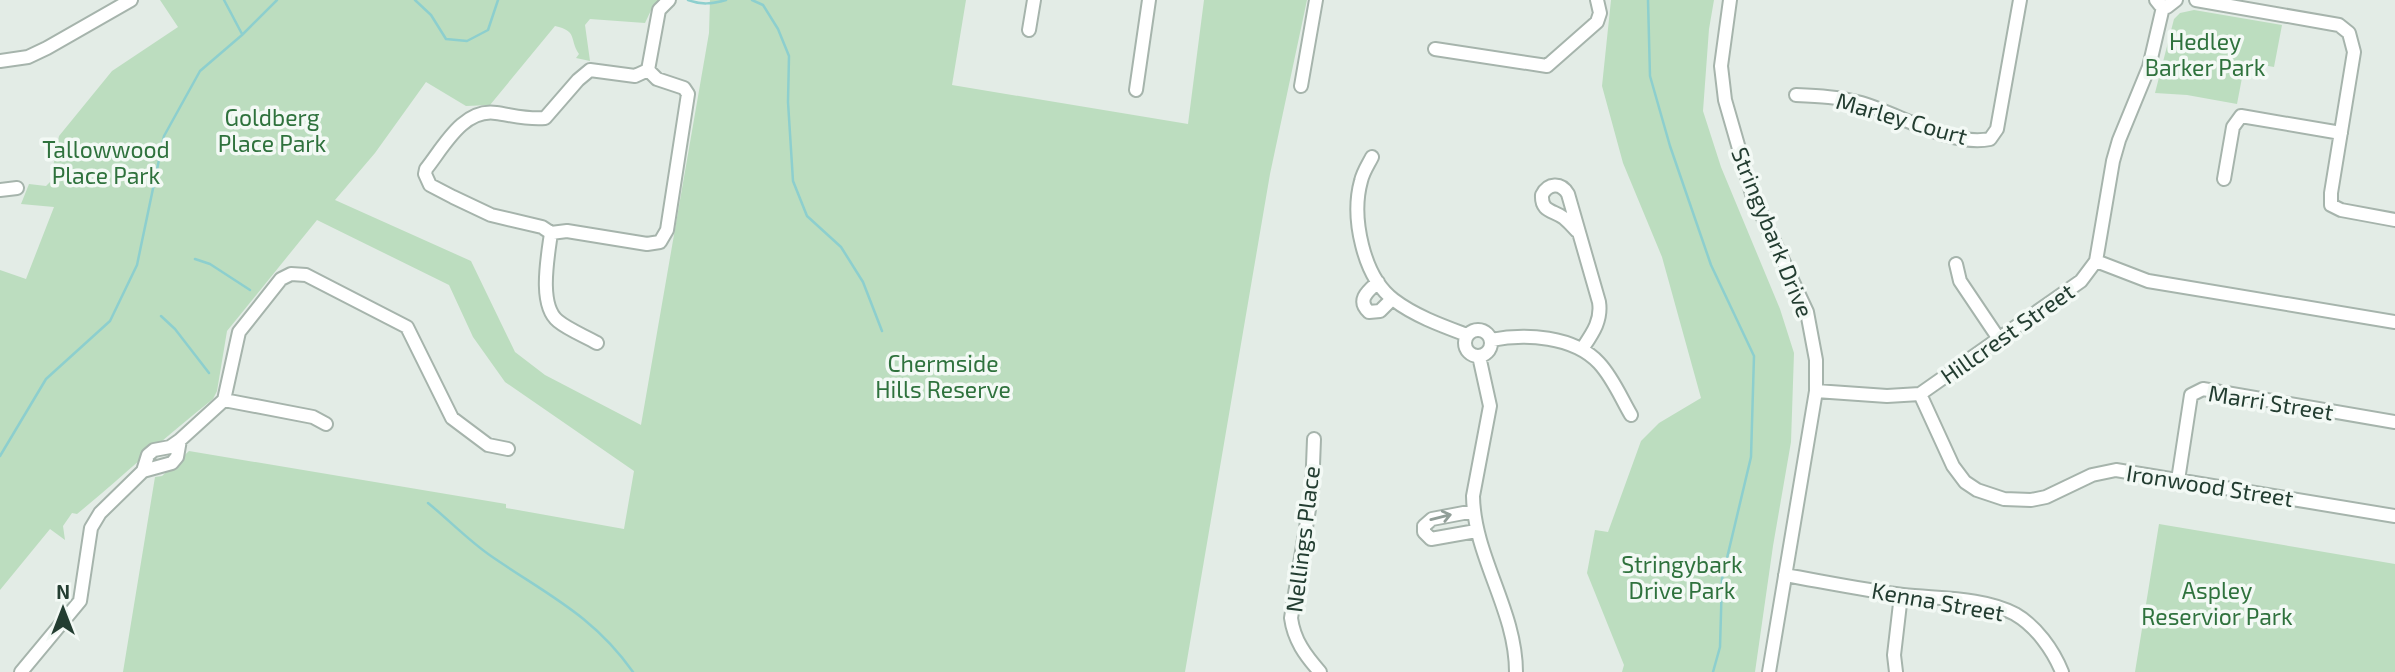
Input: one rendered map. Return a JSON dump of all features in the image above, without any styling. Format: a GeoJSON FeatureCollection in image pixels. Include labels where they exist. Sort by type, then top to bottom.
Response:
{"type":"FeatureCollection","features":[{"type":"Feature","properties":{"kind":"street"},"geometry":{"type":"LineString","coordinates":[[0,61],[27,57],[47,48],[131,0]]}},
{"type":"Feature","properties":{"kind":"street"},"geometry":{"type":"LineString","coordinates":[[648,71],[659,10],[668,0]]}},
{"type":"Feature","properties":{"kind":"street"},"geometry":{"type":"LineString","coordinates":[[1029,30],[1034,0]]}},
{"type":"Feature","properties":{"kind":"street"},"geometry":{"type":"LineString","coordinates":[[1136,90],[1149,0]]}},
{"type":"Feature","properties":{"kind":"street"},"geometry":{"type":"LineString","coordinates":[[1301,86],[1316,0]]}},
{"type":"Feature","properties":{"kind":"street"},"geometry":{"type":"LineString","coordinates":[[1435,48],[1548,66],[1597,22],[1600,13],[1597,0]]}},
{"type":"Feature","properties":{"kind":"street","name":"Stringybark Drive"},"geometry":{"type":"LineString","coordinates":[[1730,0],[1721,66],[1725,100],[1752,194],[1807,312],[1816,360],[1816,391],[1769,672]]}},
{"type":"Feature","properties":{"kind":"street","name":"Marley Court"},"geometry":{"type":"LineString","coordinates":[[1796,95],[1832,97],[1861,103],[1937,131],[1971,140],[1990,139],[1997,129],[2020,0]]}},
{"type":"Feature","properties":{"kind":"street"},"geometry":{"type":"LineString","coordinates":[[2176,0],[2170,6],[2160,3],[2149,66],[2113,161],[2096,261],[2148,281],[2395,322]]}},
{"type":"Feature","properties":{"kind":"street"},"geometry":{"type":"LineString","coordinates":[[2196,0],[2339,25],[2349,33],[2354,52],[2331,205],[2341,210],[2395,220]]}},
{"type":"Feature","properties":{"kind":"street"},"geometry":{"type":"LineString","coordinates":[[590,71],[635,76],[648,71],[657,79],[684,88],[688,94],[664,236],[660,242],[647,244],[567,231],[551,233],[542,227],[491,215],[438,190],[426,179],[426,169],[458,129],[474,115],[491,112],[545,118],[578,80],[590,71]]}},
{"type":"Feature","properties":{"kind":"street"},"geometry":{"type":"LineString","coordinates":[[2224,179],[2233,127],[2241,116],[2341,133]]}},
{"type":"Feature","properties":{"kind":"street"},"geometry":{"type":"LineString","coordinates":[[1372,157],[1360,183],[1358,213],[1362,246],[1378,282],[1392,299],[1447,328],[1467,335]]}},
{"type":"Feature","properties":{"kind":"street"},"geometry":{"type":"LineString","coordinates":[[0,190],[17,188]]}},
{"type":"Feature","properties":{"kind":"street"},"geometry":{"type":"LineString","coordinates":[[1577,231],[1600,311],[1598,323],[1582,349]]}},
{"type":"Feature","properties":{"kind":"street"},"geometry":{"type":"LineString","coordinates":[[551,233],[546,286],[548,305],[555,320],[597,343]]}},
{"type":"Feature","properties":{"kind":"street","name":"Hillcrest Street"},"geometry":{"type":"LineString","coordinates":[[1816,391],[1887,396],[1920,394],[2081,281],[2096,261]]}},
{"type":"Feature","properties":{"kind":"street"},"geometry":{"type":"LineString","coordinates":[[1956,264],[1960,281],[1998,339]]}},
{"type":"Feature","properties":{"kind":"street"},"geometry":{"type":"LineString","coordinates":[[22,672],[80,601],[91,528],[100,513],[143,471],[172,463],[177,457],[180,440],[224,400],[239,332],[281,279],[298,274],[306,275],[407,327],[452,418],[488,445],[508,449]]}},
{"type":"Feature","properties":{"kind":"street"},"geometry":{"type":"LineString","coordinates":[[1378,282],[1363,297],[1365,309],[1369,312],[1380,311],[1392,299]]}},
{"type":"Feature","properties":{"kind":"street"},"geometry":{"type":"LineString","coordinates":[[1474,330],[1482,330],[1491,340],[1487,352],[1479,356],[1466,350],[1467,335],[1474,330]]}},
{"type":"Feature","properties":{"kind":"street"},"geometry":{"type":"LineString","coordinates":[[1491,340],[1531,337],[1582,349],[1605,370],[1631,415]]}},
{"type":"Feature","properties":{"kind":"street"},"geometry":{"type":"LineString","coordinates":[[1479,356],[1490,406],[1473,496],[1476,531],[1512,635],[1516,672]]}},
{"type":"Feature","properties":{"kind":"street","name":"Marri Street"},"geometry":{"type":"LineString","coordinates":[[2178,480],[2191,395],[2197,390],[2395,422]]}},
{"type":"Feature","properties":{"kind":"street","name":"Ironwood Street"},"geometry":{"type":"LineString","coordinates":[[1920,394],[1957,473],[1965,482],[1984,493],[2004,499],[2031,500],[2046,497],[2092,475],[2116,470],[2395,516]]}},
{"type":"Feature","properties":{"kind":"street"},"geometry":{"type":"LineString","coordinates":[[224,400],[313,417],[326,424]]}},
{"type":"Feature","properties":{"kind":"street","name":"Nellings Place"},"geometry":{"type":"LineString","coordinates":[[1314,439],[1312,491],[1291,618],[1298,644],[1320,672]]}},
{"type":"Feature","properties":{"kind":"street"},"geometry":{"type":"LineString","coordinates":[[1474,510],[1427,521],[1424,532],[1431,539],[1476,531]]}},
{"type":"Feature","properties":{"kind":"street","name":"Kenna Street"},"geometry":{"type":"LineString","coordinates":[[1785,575],[1901,595],[1980,603],[2011,612],[2028,624],[2048,645],[2062,672]]}},
{"type":"Feature","properties":{"kind":"street"},"geometry":{"type":"LineString","coordinates":[[1896,672],[1894,655],[1901,595]]}},
{"type":"Feature","properties":{"kind":"green space","name":"Chermside Hills Reserve"},"geometry":{"type":"Polygon","coordinates":[[[160,0],[659,0],[645,23],[590,19],[585,25],[590,61],[576,58],[579,54],[572,36],[567,30],[555,26],[490,105],[466,106],[426,82],[375,153],[335,200],[471,261],[515,352],[545,375],[641,425],[709,33],[710,0],[966,0],[952,85],[1188,124],[1204,0],[1307,0],[1270,174],[1185,672],[123,672],[155,477],[162,476],[189,451],[506,504],[506,508],[624,529],[634,471],[505,382],[473,337],[449,285],[317,220],[227,331],[217,391],[213,399],[77,514],[72,513],[63,526],[65,540],[50,529],[0,590],[0,270],[26,279],[54,207],[21,204],[29,184],[46,186],[50,182],[59,136],[112,71],[178,27],[160,0]]]}},
{"type":"Feature","properties":{"kind":"green space","name":"Stringybark Drive Park"},"geometry":{"type":"Polygon","coordinates":[[[1611,0],[1714,0],[1709,29],[1703,111],[1721,167],[1780,309],[1794,353],[1791,442],[1755,672],[1622,672],[1624,665],[1587,573],[1595,530],[1608,532],[1641,441],[1659,423],[1701,398],[1662,257],[1623,163],[1602,86],[1611,0]]]}},
{"type":"Feature","properties":{"kind":"green space","name":"Hedley Barker Park"},"geometry":{"type":"Polygon","coordinates":[[[2194,10],[2282,25],[2274,67],[2245,62],[2237,104],[2187,95],[2155,93],[2174,19],[2180,13],[2194,10]]]}},
{"type":"Feature","properties":{"kind":"green space","name":"Aspley Reservior Park"},"geometry":{"type":"Polygon","coordinates":[[[2159,524],[2395,564],[2395,672],[2135,672],[2159,524]]]}},
{"type":"Feature","properties":{"kind":"waterway"},"geometry":{"type":"LineString","coordinates":[[224,0],[242,34]]}},
{"type":"Feature","properties":{"kind":"waterway"},"geometry":{"type":"LineString","coordinates":[[0,456],[46,379],[110,321],[137,265],[164,136],[200,71],[277,0]]}},
{"type":"Feature","properties":{"kind":"waterway"},"geometry":{"type":"LineString","coordinates":[[415,0],[431,15],[446,39],[467,41],[488,30],[498,0]]}},
{"type":"Feature","properties":{"kind":"waterway"},"geometry":{"type":"LineString","coordinates":[[688,0],[697,3],[726,0]]}},
{"type":"Feature","properties":{"kind":"waterway"},"geometry":{"type":"LineString","coordinates":[[752,0],[763,5],[778,29],[789,56],[788,102],[793,181],[807,216],[841,247],[863,282],[882,331]]}},
{"type":"Feature","properties":{"kind":"waterway"},"geometry":{"type":"LineString","coordinates":[[1648,0],[1650,76],[1670,146],[1711,265],[1754,356],[1751,457],[1722,579],[1720,647],[1713,672]]}},
{"type":"Feature","properties":{"kind":"waterway"},"geometry":{"type":"LineString","coordinates":[[195,259],[210,264],[250,290]]}},
{"type":"Feature","properties":{"kind":"waterway"},"geometry":{"type":"LineString","coordinates":[[161,316],[175,329],[209,373]]}},
{"type":"Feature","properties":{"kind":"waterway"},"geometry":{"type":"LineString","coordinates":[[428,503],[483,550],[585,620],[618,652],[633,672]]}},
{"type":"Feature","properties":{"kind":"park label","name":"Goldberg Place Park"},"geometry":{"type":"Point","coordinates":[272,130]}},
{"type":"Feature","properties":{"kind":"park label","name":"Tallowwood Place Park"},"geometry":{"type":"Point","coordinates":[106,162]}}]}
